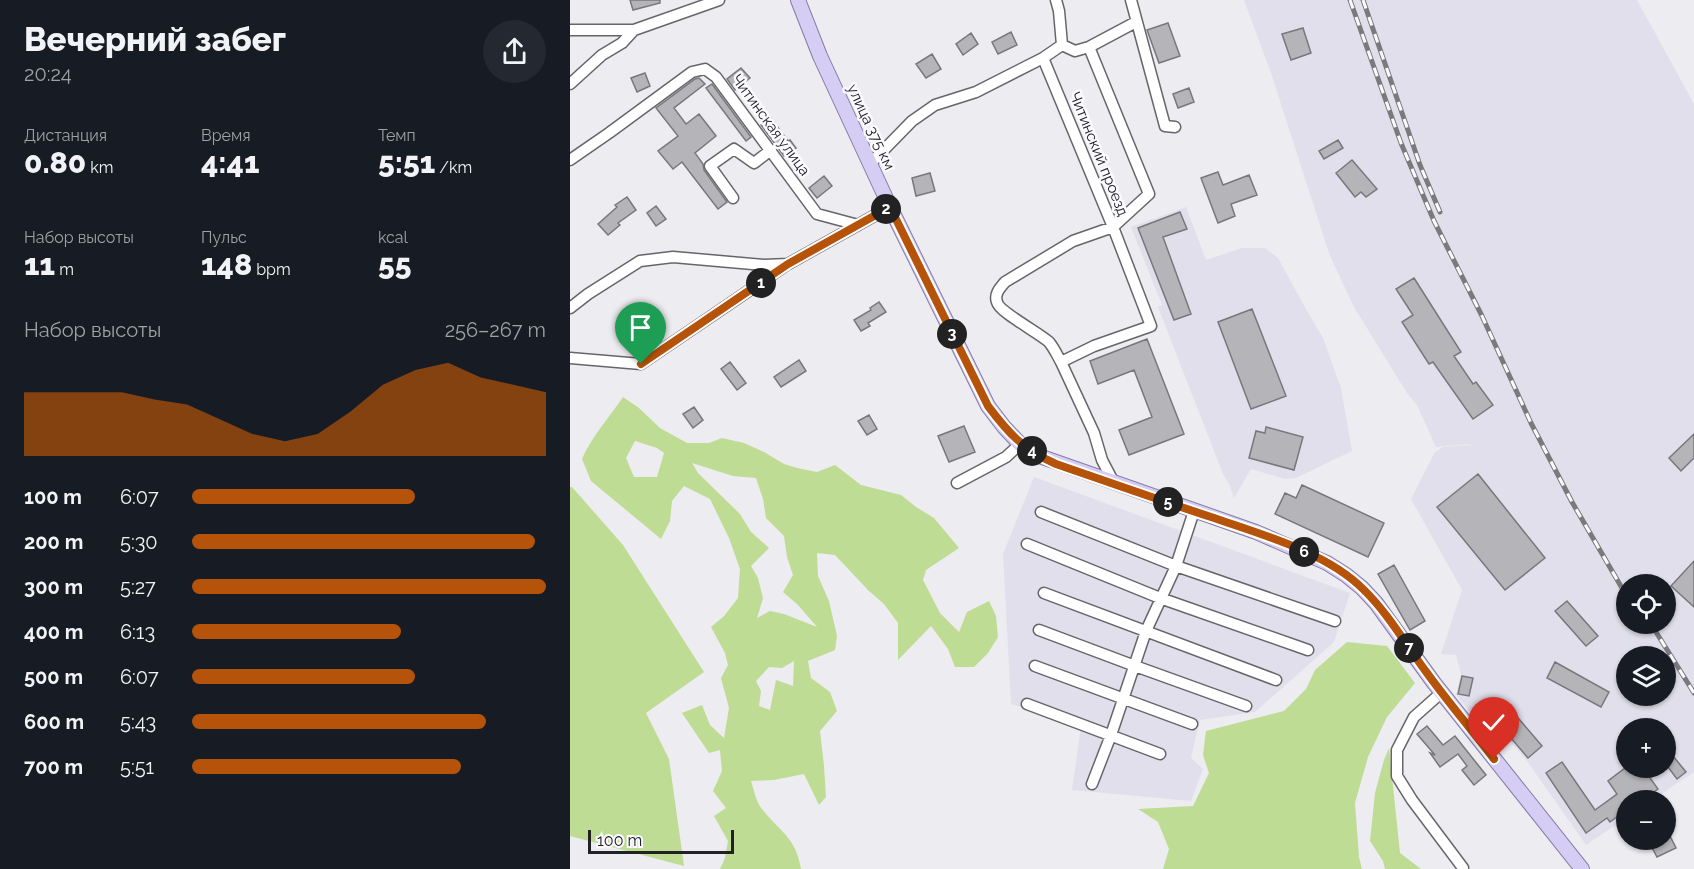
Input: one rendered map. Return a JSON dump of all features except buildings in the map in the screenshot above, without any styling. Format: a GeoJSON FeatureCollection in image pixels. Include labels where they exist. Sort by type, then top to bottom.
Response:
{"type":"FeatureCollection","features":[{"type":"Feature","properties":{"kind":"main road","name":"улица 375 км"},"geometry":{"type":"LineString","coordinates":[[798,0],[819,56],[890,207],[988,406],[1004,428],[1020,444],[1056,464],[1256,532],[1292,546],[1346,575],[1376,603],[1441,693],[1581,869]]}},
{"type":"Feature","properties":{"kind":"street"},"geometry":{"type":"LineString","coordinates":[[570,30],[634,30],[718,0]]}},
{"type":"Feature","properties":{"kind":"street"},"geometry":{"type":"LineString","coordinates":[[1056,0],[1062,45]]}},
{"type":"Feature","properties":{"kind":"street"},"geometry":{"type":"LineString","coordinates":[[1131,0],[1165,126],[1175,127]]}},
{"type":"Feature","properties":{"kind":"street"},"geometry":{"type":"LineString","coordinates":[[1062,45],[1075,51],[1089,47],[1136,22]]}},
{"type":"Feature","properties":{"kind":"street"},"geometry":{"type":"LineString","coordinates":[[570,84],[602,55],[622,43],[634,30]]}},
{"type":"Feature","properties":{"kind":"street"},"geometry":{"type":"LineString","coordinates":[[870,164],[912,121],[935,105],[976,92],[1043,58],[1062,45]]}},
{"type":"Feature","properties":{"kind":"street"},"geometry":{"type":"LineString","coordinates":[[1089,47],[1149,194],[1113,227],[1074,241],[1005,282],[998,289],[996,297],[1001,310],[1049,343],[1061,362],[1094,433],[1102,460],[1114,483]]}},
{"type":"Feature","properties":{"kind":"street","name":"Читинский проезд"},"geometry":{"type":"LineString","coordinates":[[1043,58],[1151,326],[1094,346],[1061,362]]}},
{"type":"Feature","properties":{"kind":"street","name":"Читинская улица"},"geometry":{"type":"LineString","coordinates":[[570,159],[692,72],[705,69],[716,76],[817,214],[858,225]]}},
{"type":"Feature","properties":{"kind":"street"},"geometry":{"type":"LineString","coordinates":[[733,198],[710,166],[734,149],[754,163],[771,150]]}},
{"type":"Feature","properties":{"kind":"street"},"geometry":{"type":"LineString","coordinates":[[570,358],[641,364],[788,264],[890,207]]}},
{"type":"Feature","properties":{"kind":"street"},"geometry":{"type":"LineString","coordinates":[[570,308],[640,261],[674,257],[764,265],[788,264]]}},
{"type":"Feature","properties":{"kind":"street"},"geometry":{"type":"LineString","coordinates":[[957,483],[1006,457],[1020,444]]}},
{"type":"Feature","properties":{"kind":"street"},"geometry":{"type":"LineString","coordinates":[[1092,784],[1146,631],[1176,566],[1194,511]]}},
{"type":"Feature","properties":{"kind":"street"},"geometry":{"type":"LineString","coordinates":[[1041,512],[1176,566],[1335,621]]}},
{"type":"Feature","properties":{"kind":"street"},"geometry":{"type":"LineString","coordinates":[[1027,544],[1160,598],[1308,650]]}},
{"type":"Feature","properties":{"kind":"street"},"geometry":{"type":"LineString","coordinates":[[1044,593],[1276,680]]}},
{"type":"Feature","properties":{"kind":"street"},"geometry":{"type":"LineString","coordinates":[[1039,630],[1246,706]]}},
{"type":"Feature","properties":{"kind":"street"},"geometry":{"type":"LineString","coordinates":[[1035,666],[1192,724]]}},
{"type":"Feature","properties":{"kind":"street"},"geometry":{"type":"LineString","coordinates":[[1441,693],[1414,717],[1397,750],[1397,776],[1412,800],[1463,868]]}},
{"type":"Feature","properties":{"kind":"street"},"geometry":{"type":"LineString","coordinates":[[1028,704],[1160,754]]}},
{"type":"Feature","properties":{"kind":"shaded area"},"geometry":{"type":"Polygon","coordinates":[[[1244,0],[1637,0],[1694,104],[1694,772],[1667,790],[1616,790],[1616,825],[1586,845],[1527,761],[1495,724],[1486,731],[1456,695],[1461,674],[1456,655],[1441,654],[1462,590],[1411,499],[1435,452],[1443,447],[1469,445],[1473,447],[1469,444],[1436,447],[1417,405],[1407,393],[1354,307],[1330,256],[1270,70],[1244,0]]]}},
{"type":"Feature","properties":{"kind":"shaded area"},"geometry":{"type":"Polygon","coordinates":[[[1186,207],[1206,260],[1242,248],[1265,248],[1278,258],[1323,338],[1341,388],[1352,451],[1296,478],[1285,479],[1251,469],[1234,498],[1158,307],[1162,305],[1131,227],[1186,207]]]}},
{"type":"Feature","properties":{"kind":"shaded area"},"geometry":{"type":"Polygon","coordinates":[[[1034,477],[1350,593],[1334,642],[1255,712],[1200,720],[1191,758],[1203,769],[1191,801],[1072,790],[1081,726],[1011,704],[1003,554],[1034,477]]]}},
{"type":"Feature","properties":{"kind":"green space"},"geometry":{"type":"Polygon","coordinates":[[[623,397],[639,408],[660,428],[687,443],[709,443],[722,438],[744,443],[784,464],[797,468],[817,472],[835,465],[861,485],[901,495],[934,518],[959,548],[926,570],[923,580],[940,613],[959,632],[967,612],[989,601],[996,616],[998,637],[988,653],[974,667],[955,667],[948,649],[931,626],[898,660],[898,623],[884,604],[835,555],[817,553],[818,576],[829,601],[837,636],[835,650],[808,661],[811,678],[830,692],[837,711],[820,731],[826,797],[819,805],[804,774],[774,780],[751,781],[760,806],[786,835],[795,849],[801,869],[720,869],[728,841],[714,816],[726,808],[713,791],[722,771],[720,750],[709,753],[682,713],[702,705],[710,725],[724,738],[729,708],[721,678],[728,665],[725,653],[711,627],[724,616],[738,598],[740,569],[729,538],[710,499],[684,486],[672,501],[670,521],[661,539],[591,481],[582,459],[623,397]],[[635,441],[626,458],[634,477],[657,477],[664,453],[657,448],[635,441]],[[692,463],[698,473],[740,514],[751,532],[769,548],[751,566],[758,578],[763,598],[757,618],[770,611],[817,627],[783,592],[793,575],[784,536],[766,518],[756,478],[733,476],[692,463]],[[794,661],[782,668],[769,667],[756,681],[761,691],[759,706],[770,710],[776,680],[793,686],[794,661]]]}},
{"type":"Feature","properties":{"kind":"green space"},"geometry":{"type":"Polygon","coordinates":[[[570,487],[623,545],[704,672],[646,713],[669,759],[684,866],[570,836],[570,487]]]}},
{"type":"Feature","properties":{"kind":"green space"},"geometry":{"type":"Polygon","coordinates":[[[1347,642],[1387,646],[1415,683],[1387,717],[1368,757],[1355,803],[1362,869],[1163,869],[1169,849],[1158,822],[1138,809],[1193,806],[1209,773],[1203,755],[1206,731],[1284,711],[1306,689],[1315,670],[1347,642]]]}},
{"type":"Feature","properties":{"kind":"green space"},"geometry":{"type":"Polygon","coordinates":[[[1389,748],[1400,853],[1421,869],[1385,869],[1383,861],[1370,841],[1375,793],[1389,748]]]}},
{"type":"Feature","properties":{"kind":"railway"},"geometry":{"type":"LineString","coordinates":[[1350,0],[1401,143],[1434,221],[1482,316],[1531,423],[1572,502],[1616,578]]}},
{"type":"Feature","properties":{"kind":"railway"},"geometry":{"type":"LineString","coordinates":[[1363,0],[1420,165],[1440,212]]}},
{"type":"Feature","properties":{"kind":"railway"},"geometry":{"type":"LineString","coordinates":[[1657,634],[1694,693]]}},
{"type":"Feature","properties":{"kind":"route"},"geometry":{"type":"LineString","coordinates":[[641,364],[788,264],[890,207],[988,406],[1004,428],[1020,444],[1056,464],[1292,546],[1346,575],[1376,603],[1434,683],[1494,759]]}}]}
